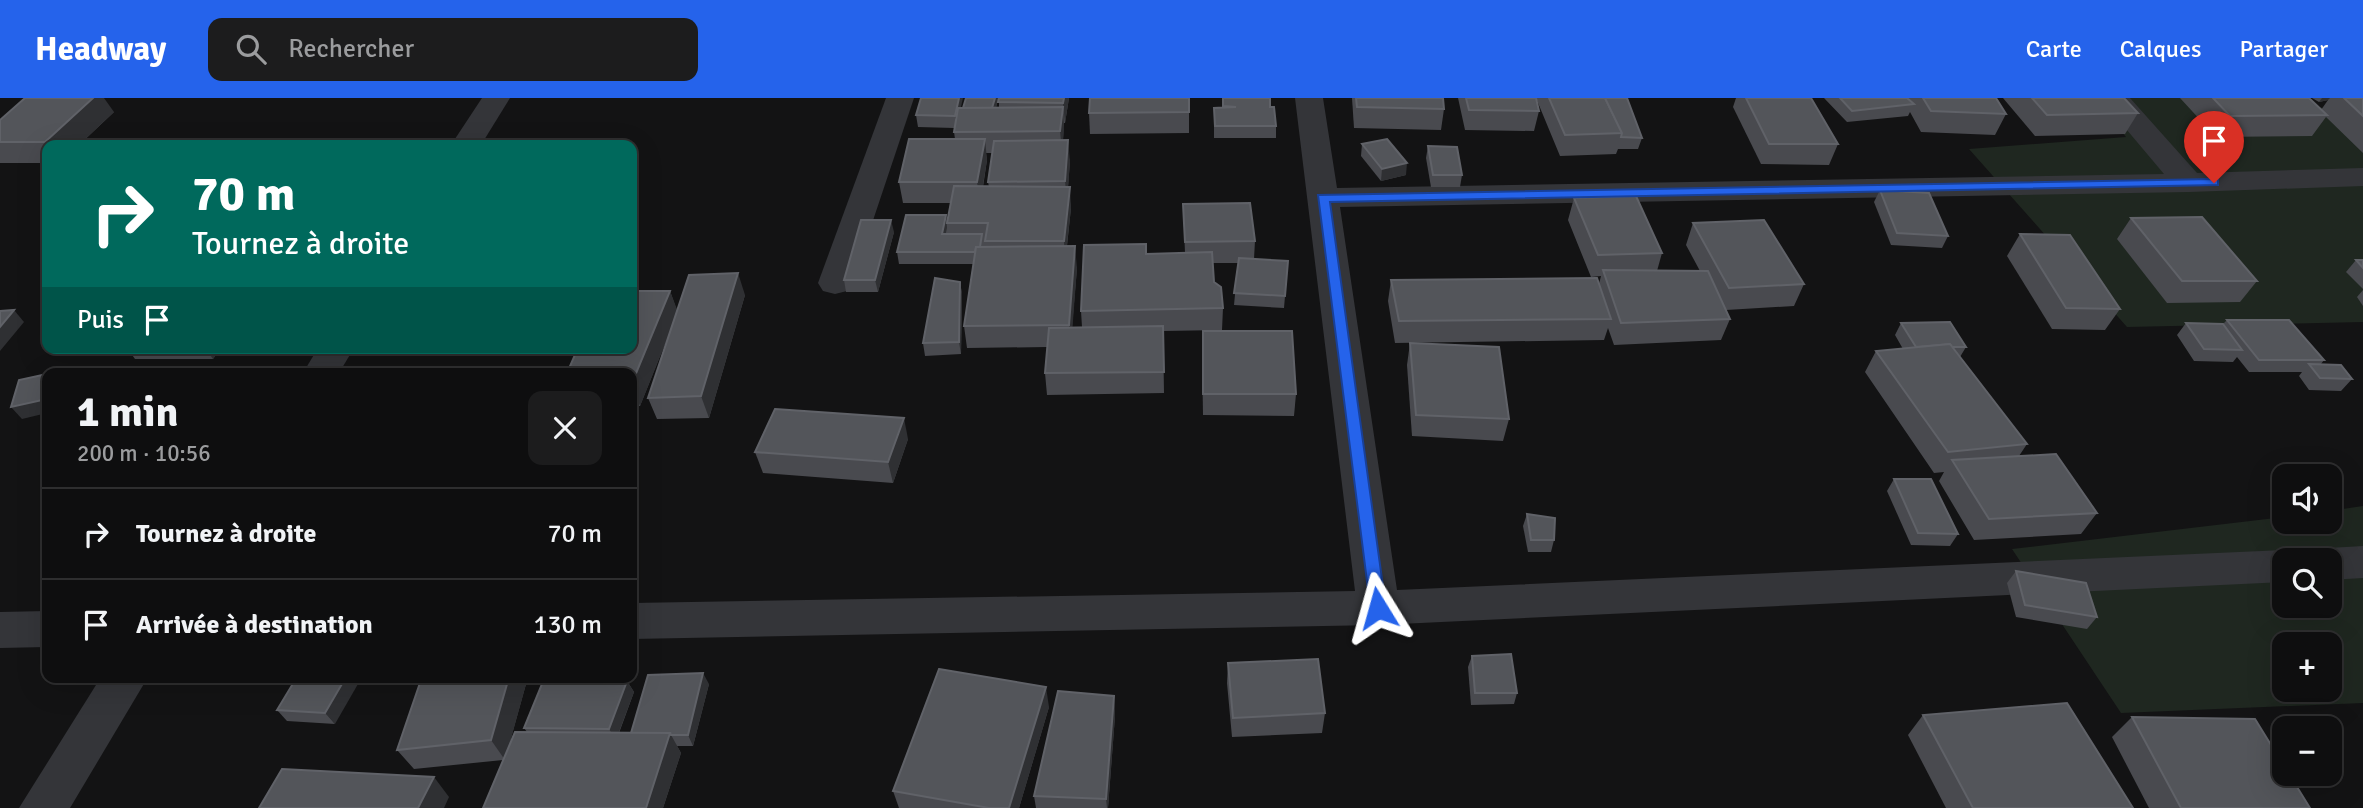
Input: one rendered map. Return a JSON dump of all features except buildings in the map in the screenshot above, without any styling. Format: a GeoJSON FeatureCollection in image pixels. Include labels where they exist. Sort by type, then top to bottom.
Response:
{"type":"FeatureCollection","features":[{"type":"Feature","properties":{"kind":"street"},"geometry":{"type":"LineString","coordinates":[[469,140],[496,98]]}},
{"type":"Feature","properties":{"kind":"street"},"geometry":{"type":"LineString","coordinates":[[835,283],[900,98]]}},
{"type":"Feature","properties":{"kind":"street"},"geometry":{"type":"LineString","coordinates":[[1309,98],[1378,608]]}},
{"type":"Feature","properties":{"kind":"street"},"geometry":{"type":"LineString","coordinates":[[2114,98],[2189,183]]}},
{"type":"Feature","properties":{"kind":"street"},"geometry":{"type":"LineString","coordinates":[[1322,198],[2189,183],[2363,177]]}},
{"type":"Feature","properties":{"kind":"street"},"geometry":{"type":"LineString","coordinates":[[2342,563],[2363,562]]}},
{"type":"Feature","properties":{"kind":"street"},"geometry":{"type":"LineString","coordinates":[[637,621],[1378,608],[2272,567]]}},
{"type":"Feature","properties":{"kind":"street"},"geometry":{"type":"LineString","coordinates":[[0,630],[42,629]]}},
{"type":"Feature","properties":{"kind":"street"},"geometry":{"type":"LineString","coordinates":[[43,808],[122,683]]}},
{"type":"Feature","properties":{"kind":"shaded area"},"geometry":{"type":"Polygon","coordinates":[[[2093,98],[2252,98],[2256,104],[2363,110],[2363,322],[2127,327],[1969,149],[2126,137],[2093,98]]]}},
{"type":"Feature","properties":{"kind":"shaded area"},"geometry":{"type":"Polygon","coordinates":[[[2363,506],[2363,703],[2121,713],[2012,549],[2272,518],[2272,534],[2342,534],[2342,509],[2363,506]]]}},
{"type":"Feature","properties":{"kind":"route"},"geometry":{"type":"LineString","coordinates":[[1378,608],[1322,198],[2214,183]]}}]}
